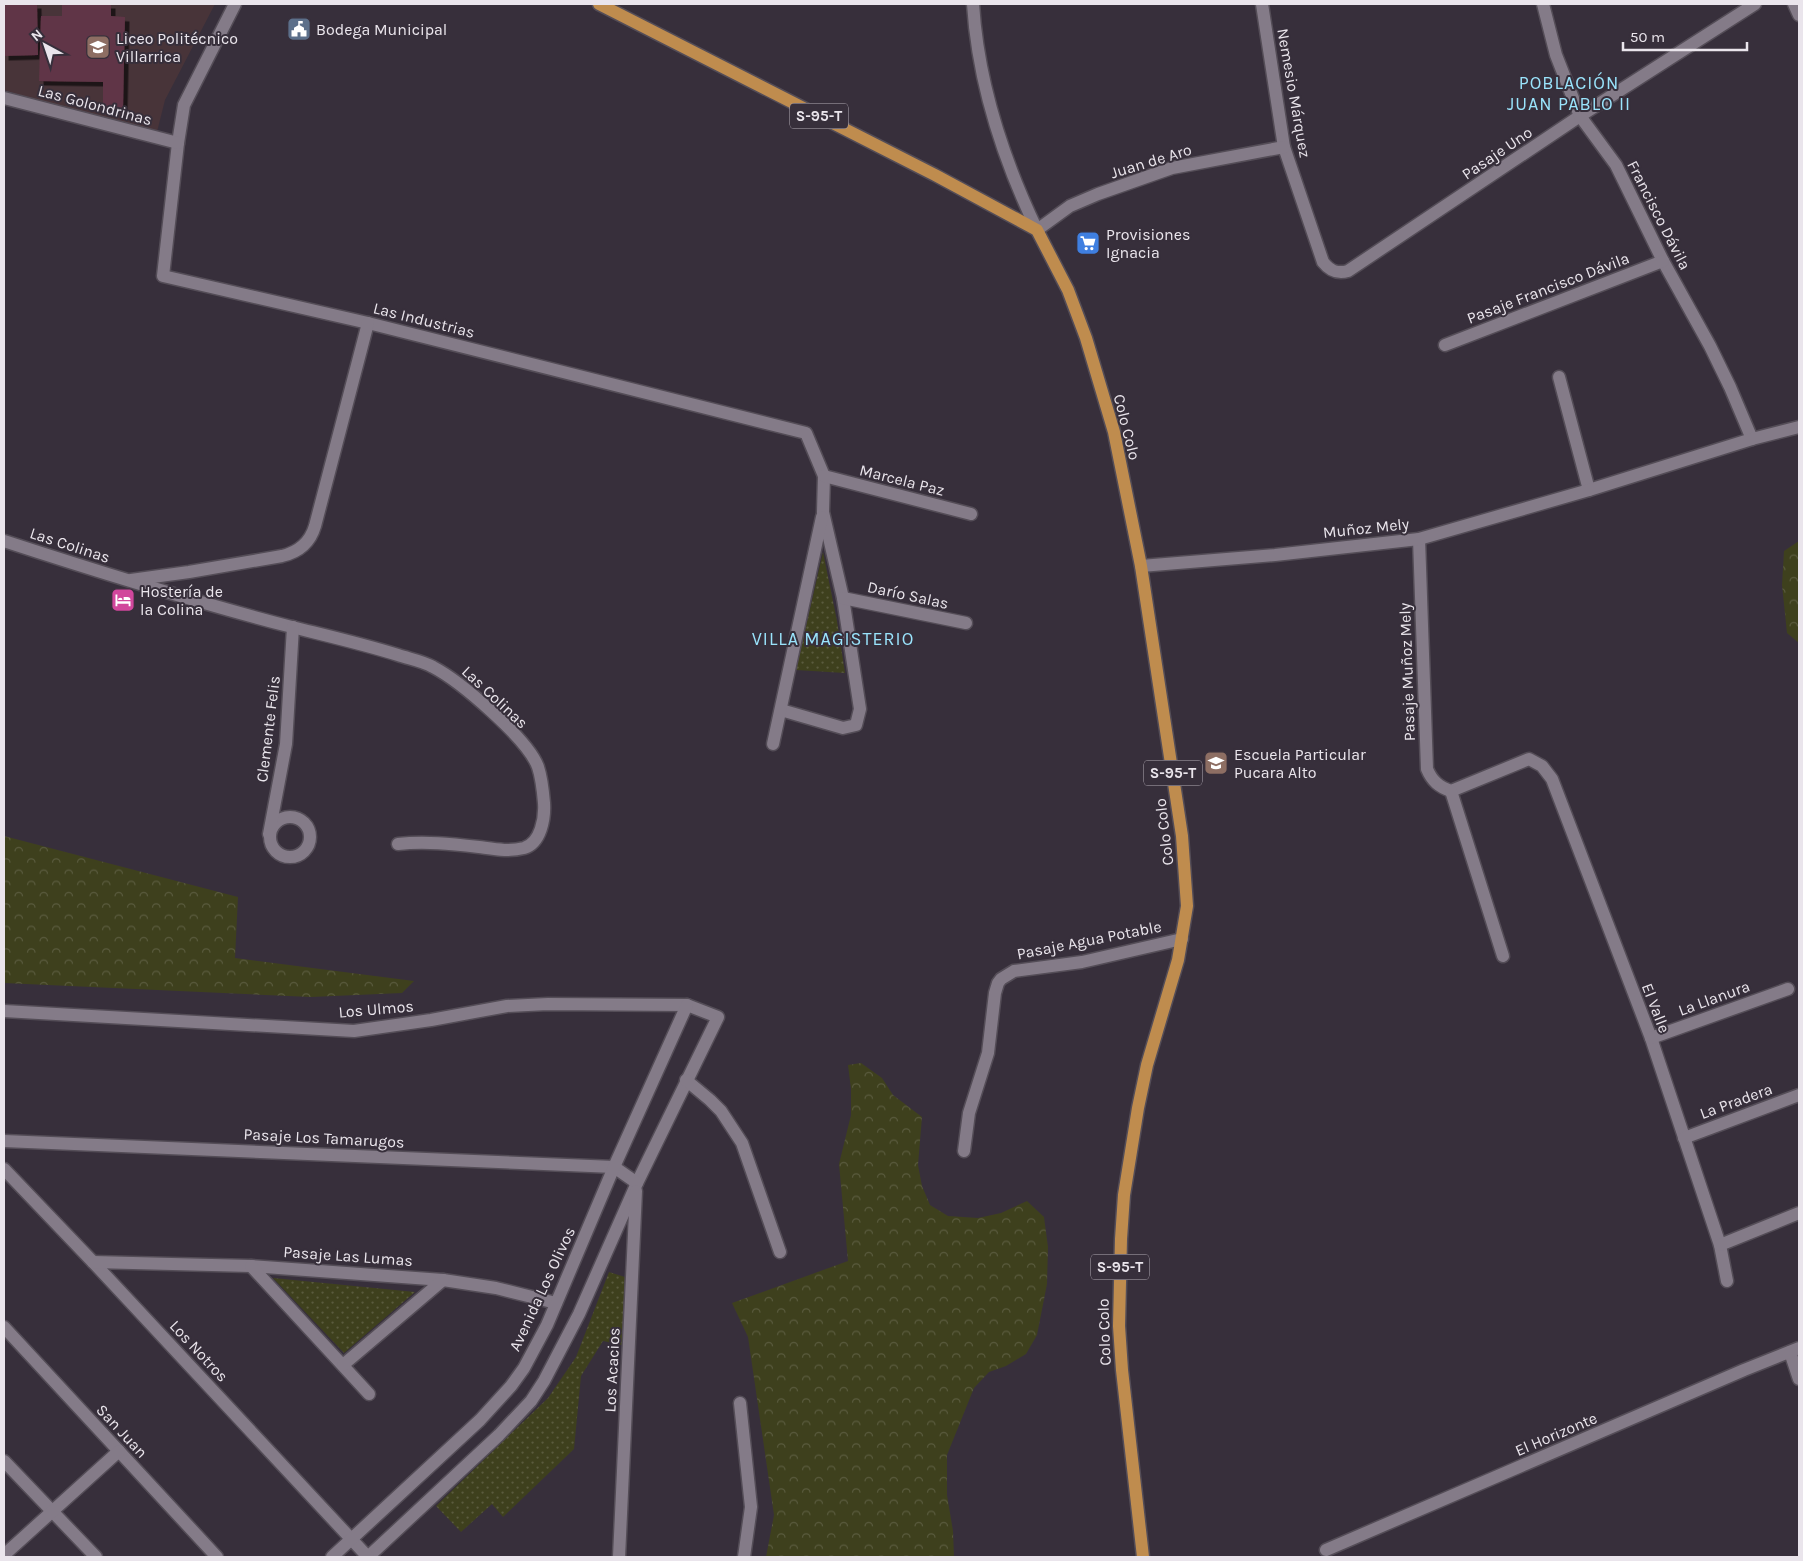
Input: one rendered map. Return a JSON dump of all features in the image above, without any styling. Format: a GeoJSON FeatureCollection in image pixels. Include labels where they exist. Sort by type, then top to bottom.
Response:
{"type":"FeatureCollection","features":[{"type":"Feature","properties":{"kind":"main road","name":"S-95-T"},"geometry":{"type":"LineString","coordinates":[[599,4],[935,175],[1037,230]]}},
{"type":"Feature","properties":{"kind":"main road","name":"Colo Colo"},"geometry":{"type":"LineString","coordinates":[[1037,230],[1068,290],[1086,338],[1114,432],[1141,566],[1182,836],[1187,906],[1182,939],[1147,1065],[1138,1108],[1124,1195],[1120,1239],[1119,1317],[1122,1370],[1143,1557]]}},
{"type":"Feature","properties":{"kind":"street"},"geometry":{"type":"LineString","coordinates":[[178,143],[184,105],[235,4]]}},
{"type":"Feature","properties":{"kind":"street","name":"Colo Colo"},"geometry":{"type":"LineString","coordinates":[[972,4],[978,49],[994,122],[1016,182],[1037,230]]}},
{"type":"Feature","properties":{"kind":"street","name":"Nemesio Márquez"},"geometry":{"type":"LineString","coordinates":[[1262,4],[1284,147],[1323,262],[1331,270]]}},
{"type":"Feature","properties":{"kind":"street","name":"Francisco Dávila"},"geometry":{"type":"LineString","coordinates":[[1543,4],[1556,55],[1580,116],[1616,165],[1663,261],[1710,346],[1730,387],[1752,440]]}},
{"type":"Feature","properties":{"kind":"street","name":"Pasaje Uno"},"geometry":{"type":"LineString","coordinates":[[1331,270],[1337,272],[1348,271],[1580,116],[1755,4]]}},
{"type":"Feature","properties":{"kind":"street"},"geometry":{"type":"LineString","coordinates":[[1794,4],[1799,16]]}},
{"type":"Feature","properties":{"kind":"street","name":"Las Golondrinas"},"geometry":{"type":"LineString","coordinates":[[4,98],[178,143]]}},
{"type":"Feature","properties":{"kind":"street","name":"Las Industrias"},"geometry":{"type":"LineString","coordinates":[[178,143],[163,276],[368,323],[806,433],[824,476]]}},
{"type":"Feature","properties":{"kind":"street","name":"Juan de Aro"},"geometry":{"type":"LineString","coordinates":[[1037,230],[1070,206],[1172,168],[1284,147]]}},
{"type":"Feature","properties":{"kind":"street","name":"Pasaje Francisco Dávila"},"geometry":{"type":"LineString","coordinates":[[1445,345],[1663,261]]}},
{"type":"Feature","properties":{"kind":"street","name":"Las Colinas"},"geometry":{"type":"LineString","coordinates":[[126,581],[282,556],[297,551],[304,546],[315,526],[368,323]]}},
{"type":"Feature","properties":{"kind":"street"},"geometry":{"type":"LineString","coordinates":[[1559,376],[1588,490]]}},
{"type":"Feature","properties":{"kind":"street","name":"Muñoz Mely"},"geometry":{"type":"LineString","coordinates":[[1141,566],[1275,555],[1419,539],[1799,427]]}},
{"type":"Feature","properties":{"kind":"street"},"geometry":{"type":"LineString","coordinates":[[773,744],[823,512],[824,476]]}},
{"type":"Feature","properties":{"kind":"street","name":"Marcela Paz"},"geometry":{"type":"LineString","coordinates":[[824,476],[971,514]]}},
{"type":"Feature","properties":{"kind":"street"},"geometry":{"type":"LineString","coordinates":[[781,710],[843,728],[856,725],[860,709],[843,598],[823,512]]}},
{"type":"Feature","properties":{"kind":"street","name":"Pasaje Muñoz Mely"},"geometry":{"type":"LineString","coordinates":[[1419,539],[1427,769],[1435,782],[1451,791]]}},
{"type":"Feature","properties":{"kind":"street","name":"Las Colinas"},"geometry":{"type":"LineString","coordinates":[[4,541],[126,581],[293,627],[353,641],[431,666],[449,676],[472,694],[504,724],[526,749],[537,766],[543,790],[542,826],[535,839],[526,848],[510,850],[416,842],[398,844]]}},
{"type":"Feature","properties":{"kind":"street","name":"Darío Salas"},"geometry":{"type":"LineString","coordinates":[[843,598],[966,623]]}},
{"type":"Feature","properties":{"kind":"street","name":"Clemente Felis"},"geometry":{"type":"LineString","coordinates":[[269,834],[286,744],[293,627]]}},
{"type":"Feature","properties":{"kind":"street","name":"El Valle"},"geometry":{"type":"LineString","coordinates":[[1451,791],[1530,758],[1542,766],[1552,779],[1651,1038],[1720,1245],[1727,1281]]}},
{"type":"Feature","properties":{"kind":"street"},"geometry":{"type":"LineString","coordinates":[[1451,791],[1503,956]]}},
{"type":"Feature","properties":{"kind":"street","name":"Pasaje Agua Potable"},"geometry":{"type":"LineString","coordinates":[[964,1151],[969,1113],[988,1053],[995,993],[1001,979],[1014,971],[1082,962],[1182,939]]}},
{"type":"Feature","properties":{"kind":"street","name":"La Llanura"},"geometry":{"type":"LineString","coordinates":[[1651,1038],[1788,989]]}},
{"type":"Feature","properties":{"kind":"street","name":"Los Ulmos"},"geometry":{"type":"LineString","coordinates":[[4,1011],[354,1031],[431,1020],[507,1006],[548,1004],[687,1005],[718,1016],[686,1080]]}},
{"type":"Feature","properties":{"kind":"street","name":"Avenida Los Olivos"},"geometry":{"type":"LineString","coordinates":[[332,1557],[496,1404],[511,1386],[536,1347],[687,1005]]}},
{"type":"Feature","properties":{"kind":"street"},"geometry":{"type":"LineString","coordinates":[[368,1557],[499,1435],[531,1400],[558,1358],[686,1080],[721,1111],[742,1143],[780,1252]]}},
{"type":"Feature","properties":{"kind":"street","name":"La Pradera"},"geometry":{"type":"LineString","coordinates":[[1684,1138],[1799,1095]]}},
{"type":"Feature","properties":{"kind":"street","name":"Pasaje Los Tamarugos"},"geometry":{"type":"LineString","coordinates":[[4,1140],[614,1167]]}},
{"type":"Feature","properties":{"kind":"street"},"geometry":{"type":"LineString","coordinates":[[614,1167],[637,1183]]}},
{"type":"Feature","properties":{"kind":"street","name":"Los Notros"},"geometry":{"type":"LineString","coordinates":[[4,1169],[368,1557]]}},
{"type":"Feature","properties":{"kind":"street","name":"Los Acacios"},"geometry":{"type":"LineString","coordinates":[[619,1557],[637,1183]]}},
{"type":"Feature","properties":{"kind":"street"},"geometry":{"type":"LineString","coordinates":[[1720,1245],[1799,1213]]}},
{"type":"Feature","properties":{"kind":"street","name":"Pasaje Las Lumas"},"geometry":{"type":"LineString","coordinates":[[93,1262],[251,1266],[443,1280],[496,1288],[556,1303]]}},
{"type":"Feature","properties":{"kind":"street"},"geometry":{"type":"LineString","coordinates":[[251,1266],[369,1394]]}},
{"type":"Feature","properties":{"kind":"street"},"geometry":{"type":"LineString","coordinates":[[343,1365],[443,1280]]}},
{"type":"Feature","properties":{"kind":"street","name":"San Juan"},"geometry":{"type":"LineString","coordinates":[[4,1327],[217,1557]]}},
{"type":"Feature","properties":{"kind":"street"},"geometry":{"type":"LineString","coordinates":[[1795,1350],[1799,1379]]}},
{"type":"Feature","properties":{"kind":"street","name":"El Horizonte"},"geometry":{"type":"LineString","coordinates":[[1326,1550],[1744,1370],[1795,1350]]}},
{"type":"Feature","properties":{"kind":"street"},"geometry":{"type":"LineString","coordinates":[[740,1403],[751,1507],[744,1557]]}},
{"type":"Feature","properties":{"kind":"street"},"geometry":{"type":"LineString","coordinates":[[4,1555],[119,1451]]}},
{"type":"Feature","properties":{"kind":"street"},"geometry":{"type":"LineString","coordinates":[[4,1461],[96,1557]]}},
{"type":"Feature","properties":{"kind":"shaded area","name":"Liceo Politécnico Villarrica"},"geometry":{"type":"Polygon","coordinates":[[[4,4],[215,4],[165,100],[156,136],[4,90],[4,4]]]}},
{"type":"Feature","properties":{"kind":"green space"},"geometry":{"type":"Polygon","coordinates":[[[1799,541],[1799,643],[1787,633],[1782,585],[1784,551],[1799,541]]]}},
{"type":"Feature","properties":{"kind":"green space"},"geometry":{"type":"Polygon","coordinates":[[[823,552],[837,621],[845,673],[796,670],[823,552]]]}},
{"type":"Feature","properties":{"kind":"green space"},"geometry":{"type":"Polygon","coordinates":[[[4,836],[238,897],[235,958],[414,981],[402,993],[311,997],[4,983],[4,836]]]}},
{"type":"Feature","properties":{"kind":"green space"},"geometry":{"type":"Polygon","coordinates":[[[861,1063],[882,1078],[893,1095],[922,1117],[918,1165],[922,1186],[930,1205],[948,1216],[978,1218],[1001,1213],[1027,1201],[1044,1217],[1048,1247],[1047,1284],[1037,1335],[1026,1354],[1006,1366],[989,1372],[974,1388],[947,1455],[947,1495],[953,1531],[954,1557],[766,1557],[774,1515],[748,1337],[732,1303],[848,1261],[839,1164],[851,1115],[851,1089],[848,1065],[861,1063]]]}},
{"type":"Feature","properties":{"kind":"green space"},"geometry":{"type":"Polygon","coordinates":[[[609,1272],[625,1277],[622,1345],[603,1341],[581,1376],[574,1449],[503,1517],[492,1504],[461,1532],[436,1506],[548,1398],[576,1357],[609,1272]]]}},
{"type":"Feature","properties":{"kind":"green space"},"geometry":{"type":"Polygon","coordinates":[[[273,1278],[415,1292],[344,1353],[273,1278]]]}},
{"type":"Feature","properties":{"kind":"building"},"geometry":{"type":"Polygon","coordinates":[[[4,4],[37,4],[38,55],[4,56],[4,4]]]}},
{"type":"Feature","properties":{"kind":"building"},"geometry":{"type":"Polygon","coordinates":[[[62,4],[111,4],[111,16],[125,17],[123,108],[103,107],[103,82],[39,81],[41,16],[62,16],[62,4]]]}},
{"type":"Feature","properties":{"kind":"place","name":"Bodega Municipal"},"geometry":{"type":"Point","coordinates":[299,29]}},
{"type":"Feature","properties":{"kind":"place","name":"Liceo Politécnico Villarrica"},"geometry":{"type":"Point","coordinates":[98,47]}},
{"type":"Feature","properties":{"kind":"place","name":"Provisiones Ignacia"},"geometry":{"type":"Point","coordinates":[1088,243]}},
{"type":"Feature","properties":{"kind":"place","name":"Hostería de la Colina"},"geometry":{"type":"Point","coordinates":[123,600]}},
{"type":"Feature","properties":{"kind":"place","name":"Escuela Particular Pucara Alto"},"geometry":{"type":"Point","coordinates":[1216,763]}},
{"type":"Feature","properties":{"kind":"district","name":"POBLACIÓN JUAN PABLO II"},"geometry":{"type":"Point","coordinates":[1569,94]}},
{"type":"Feature","properties":{"kind":"district","name":"VILLA MAGISTERIO"},"geometry":{"type":"Point","coordinates":[833,639]}}]}
